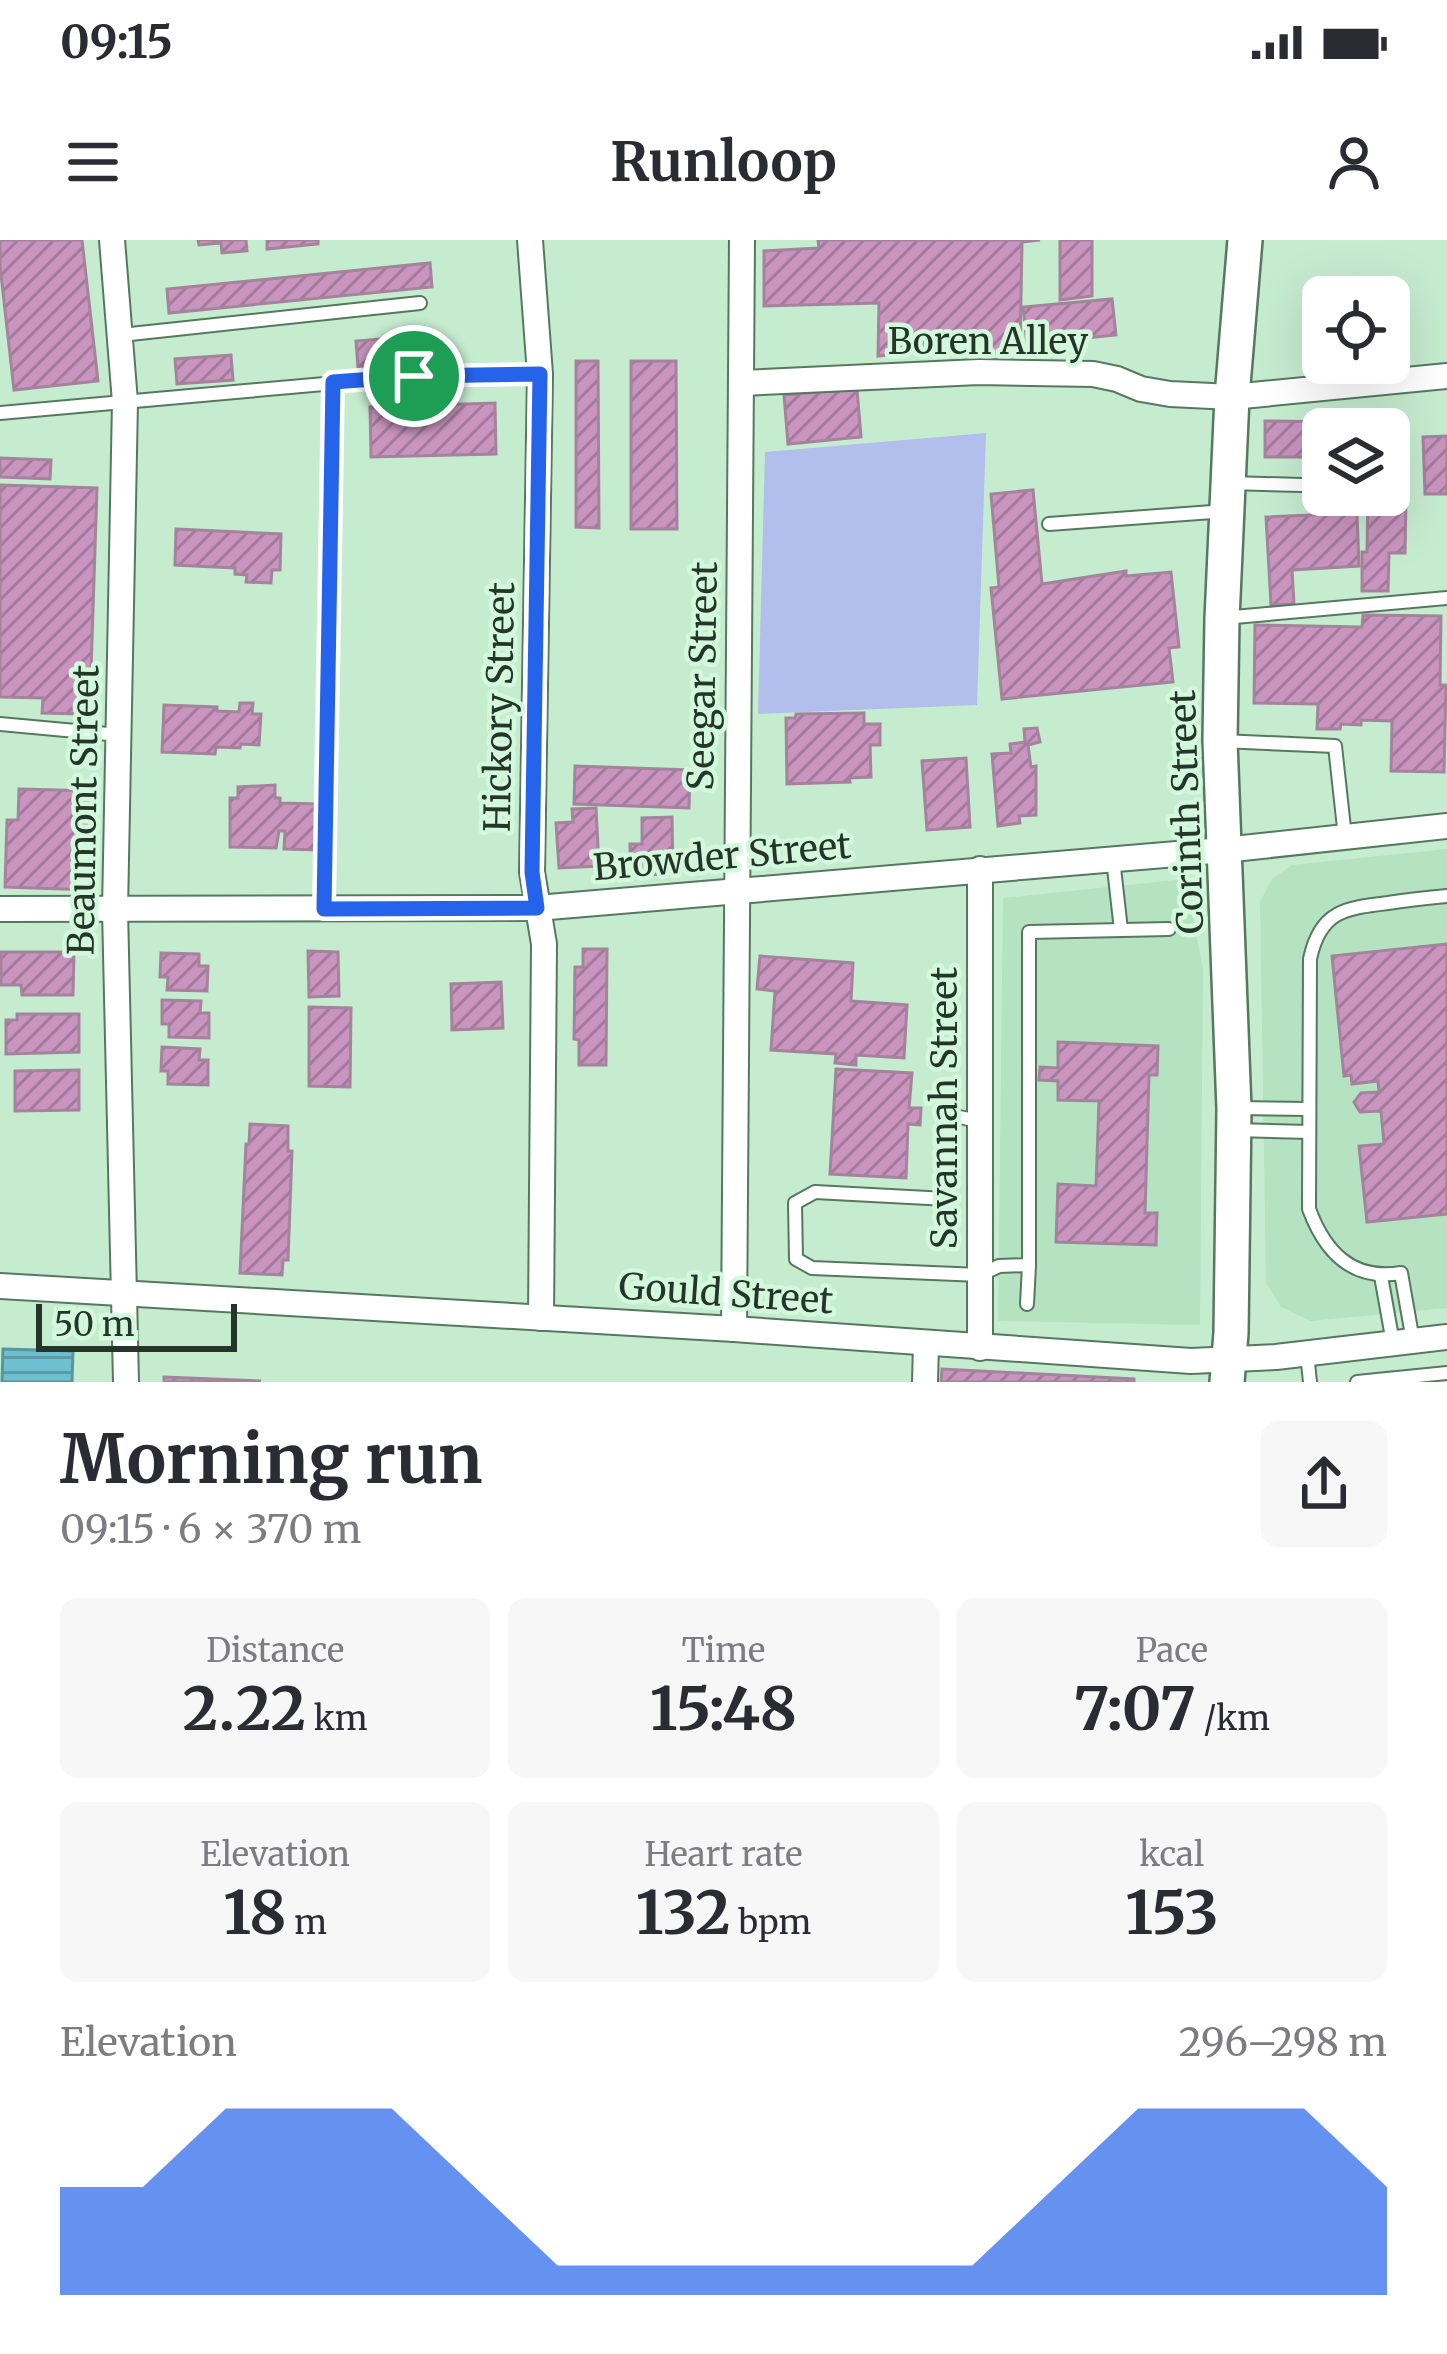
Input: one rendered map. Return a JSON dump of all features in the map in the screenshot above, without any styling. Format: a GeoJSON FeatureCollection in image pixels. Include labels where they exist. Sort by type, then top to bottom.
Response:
{"type":"FeatureCollection","features":[{"type":"Feature","properties":{"kind":"main road","name":"Corinth Street"},"geometry":{"type":"LineString","coordinates":[[1228,1371],[1234,1119],[1220,741],[1232,398],[1245,240]]}},
{"type":"Feature","properties":{"kind":"street","name":"Beaumont Street"},"geometry":{"type":"LineString","coordinates":[[112,240],[125,402],[115,910],[126,1382]]}},
{"type":"Feature","properties":{"kind":"street","name":"Hickory Street"},"geometry":{"type":"LineString","coordinates":[[530,240],[540,374],[532,872],[544,944],[541,1318]]}},
{"type":"Feature","properties":{"kind":"street","name":"Seegar Street"},"geometry":{"type":"LineString","coordinates":[[734,1329],[742,240]]}},
{"type":"Feature","properties":{"kind":"street","name":"Boren Alley"},"geometry":{"type":"LineString","coordinates":[[742,383],[979,372],[1093,374],[1141,389],[1232,398],[1447,376]]}},
{"type":"Feature","properties":{"kind":"street","name":"Browder Street"},"geometry":{"type":"LineString","coordinates":[[0,909],[537,908],[1224,850],[1447,826]]}},
{"type":"Feature","properties":{"kind":"street","name":"Savannah Street"},"geometry":{"type":"LineString","coordinates":[[980,869],[980,1348]]}},
{"type":"Feature","properties":{"kind":"street","name":"Gould Street"},"geometry":{"type":"LineString","coordinates":[[0,1286],[734,1329],[1228,1371],[1307,1354],[1447,1337]]}},
{"type":"Feature","properties":{"kind":"street"},"geometry":{"type":"LineString","coordinates":[[925,1382],[926,1344]]}},
{"type":"Feature","properties":{"kind":"lane"},"geometry":{"type":"LineString","coordinates":[[121,334],[420,304]]}},
{"type":"Feature","properties":{"kind":"lane"},"geometry":{"type":"LineString","coordinates":[[0,412],[414,376],[540,374]]}},
{"type":"Feature","properties":{"kind":"lane"},"geometry":{"type":"LineString","coordinates":[[324,909],[333,382]]}},
{"type":"Feature","properties":{"kind":"lane"},"geometry":{"type":"LineString","coordinates":[[1049,524],[1301,485]]}},
{"type":"Feature","properties":{"kind":"lane"},"geometry":{"type":"LineString","coordinates":[[1222,619],[1447,598]]}},
{"type":"Feature","properties":{"kind":"lane"},"geometry":{"type":"LineString","coordinates":[[0,724],[120,735]]}},
{"type":"Feature","properties":{"kind":"lane"},"geometry":{"type":"LineString","coordinates":[[1220,741],[1336,746],[1345,837]]}},
{"type":"Feature","properties":{"kind":"lane"},"geometry":{"type":"LineString","coordinates":[[1113,859],[1120,930]]}},
{"type":"Feature","properties":{"kind":"lane"},"geometry":{"type":"LineString","coordinates":[[1403,1342],[1401,1273],[1381,1276],[1356,1269],[1318,1234],[1309,1209],[1310,959],[1322,927],[1350,907],[1447,896]]}},
{"type":"Feature","properties":{"kind":"lane"},"geometry":{"type":"LineString","coordinates":[[1028,1304],[1029,932],[1169,929]]}},
{"type":"Feature","properties":{"kind":"lane"},"geometry":{"type":"LineString","coordinates":[[1234,1119],[1309,1109]]}},
{"type":"Feature","properties":{"kind":"lane"},"geometry":{"type":"LineString","coordinates":[[980,1121],[954,1116],[946,1120],[947,1199],[814,1192],[795,1203],[796,1259],[812,1268],[980,1275],[999,1266],[1028,1265]]}},
{"type":"Feature","properties":{"kind":"lane"},"geometry":{"type":"LineString","coordinates":[[1234,1119],[1309,1132]]}},
{"type":"Feature","properties":{"kind":"lane"},"geometry":{"type":"LineString","coordinates":[[1381,1276],[1403,1342]]}},
{"type":"Feature","properties":{"kind":"lane"},"geometry":{"type":"LineString","coordinates":[[1307,1354],[1310,1382]]}},
{"type":"Feature","properties":{"kind":"lane"},"geometry":{"type":"LineString","coordinates":[[1357,1382],[1447,1373]]}},
{"type":"Feature","properties":{"kind":"shaded area"},"geometry":{"type":"Polygon","coordinates":[[[986,433],[977,705],[758,714],[765,452],[986,433]]]}},
{"type":"Feature","properties":{"kind":"shaded area"},"geometry":{"type":"Polygon","coordinates":[[[1447,849],[1447,1308],[1311,1321],[1281,1307],[1266,1283],[1260,902],[1272,879],[1292,865],[1447,849]]]}},
{"type":"Feature","properties":{"kind":"shaded area"},"geometry":{"type":"Polygon","coordinates":[[[1185,879],[1203,968],[1200,1325],[998,1321],[1003,898],[1185,879]]]}},
{"type":"Feature","properties":{"kind":"shaded area"},"geometry":{"type":"Polygon","coordinates":[[[3,1349],[73,1351],[72,1382],[2,1382],[3,1349]]]}},
{"type":"Feature","properties":{"kind":"building"},"geometry":{"type":"Polygon","coordinates":[[[0,240],[82,240],[98,381],[14,390],[0,240]]]}},
{"type":"Feature","properties":{"kind":"building"},"geometry":{"type":"Polygon","coordinates":[[[198,240],[246,240],[247,251],[222,253],[221,243],[199,245],[198,240]]]}},
{"type":"Feature","properties":{"kind":"building"},"geometry":{"type":"Polygon","coordinates":[[[267,240],[318,240],[318,244],[267,249],[267,240]]]}},
{"type":"Feature","properties":{"kind":"building"},"geometry":{"type":"Polygon","coordinates":[[[818,240],[1040,240],[1022,242],[1020,353],[990,353],[991,344],[878,356],[879,303],[764,306],[764,251],[819,248],[818,240]]]}},
{"type":"Feature","properties":{"kind":"building"},"geometry":{"type":"Polygon","coordinates":[[[1060,240],[1092,240],[1092,296],[1060,300],[1060,240]]]}},
{"type":"Feature","properties":{"kind":"building"},"geometry":{"type":"Polygon","coordinates":[[[430,263],[432,287],[169,313],[167,289],[430,263]]]}},
{"type":"Feature","properties":{"kind":"building"},"geometry":{"type":"Polygon","coordinates":[[[1112,299],[1116,335],[1027,344],[1023,307],[1112,299]]]}},
{"type":"Feature","properties":{"kind":"building"},"geometry":{"type":"Polygon","coordinates":[[[426,335],[429,361],[358,367],[356,341],[426,335]]]}},
{"type":"Feature","properties":{"kind":"building"},"geometry":{"type":"Polygon","coordinates":[[[231,355],[233,380],[177,384],[175,359],[231,355]]]}},
{"type":"Feature","properties":{"kind":"building"},"geometry":{"type":"Polygon","coordinates":[[[576,361],[598,361],[599,528],[576,527],[576,361]]]}},
{"type":"Feature","properties":{"kind":"building"},"geometry":{"type":"Polygon","coordinates":[[[631,361],[676,361],[677,529],[631,529],[631,361]]]}},
{"type":"Feature","properties":{"kind":"building"},"geometry":{"type":"Polygon","coordinates":[[[857,389],[861,437],[788,444],[784,395],[857,389]]]}},
{"type":"Feature","properties":{"kind":"building"},"geometry":{"type":"Polygon","coordinates":[[[495,403],[496,454],[371,457],[370,407],[495,403]]]}},
{"type":"Feature","properties":{"kind":"building"},"geometry":{"type":"Polygon","coordinates":[[[1265,421],[1302,421],[1302,457],[1265,457],[1265,421]]]}},
{"type":"Feature","properties":{"kind":"building"},"geometry":{"type":"Polygon","coordinates":[[[1447,436],[1447,494],[1425,494],[1423,437],[1447,436]]]}},
{"type":"Feature","properties":{"kind":"building"},"geometry":{"type":"Polygon","coordinates":[[[0,458],[51,460],[50,479],[0,477],[0,458]]]}},
{"type":"Feature","properties":{"kind":"building"},"geometry":{"type":"Polygon","coordinates":[[[0,485],[97,488],[90,701],[82,700],[81,714],[42,713],[43,698],[0,697],[0,485]]]}},
{"type":"Feature","properties":{"kind":"building"},"geometry":{"type":"Polygon","coordinates":[[[1033,490],[1042,584],[1126,571],[1126,576],[1171,572],[1179,647],[1169,648],[1173,682],[1002,699],[991,588],[999,587],[991,494],[1033,490]]]}},
{"type":"Feature","properties":{"kind":"building"},"geometry":{"type":"Polygon","coordinates":[[[1357,516],[1359,566],[1292,570],[1294,604],[1271,605],[1266,517],[1357,516]]]}},
{"type":"Feature","properties":{"kind":"building"},"geometry":{"type":"Polygon","coordinates":[[[1368,516],[1406,516],[1405,553],[1389,553],[1388,591],[1362,591],[1362,552],[1367,552],[1368,516]]]}},
{"type":"Feature","properties":{"kind":"building"},"geometry":{"type":"Polygon","coordinates":[[[176,529],[281,534],[280,570],[272,570],[271,583],[246,582],[247,575],[235,574],[235,568],[175,565],[176,529]]]}},
{"type":"Feature","properties":{"kind":"building"},"geometry":{"type":"Polygon","coordinates":[[[1363,615],[1441,616],[1440,685],[1446,685],[1444,772],[1391,771],[1392,721],[1361,720],[1361,725],[1317,729],[1318,704],[1254,703],[1255,625],[1362,627],[1363,615]]]}},
{"type":"Feature","properties":{"kind":"building"},"geometry":{"type":"Polygon","coordinates":[[[240,703],[253,703],[252,714],[261,714],[259,745],[216,747],[215,754],[162,752],[164,705],[239,712],[240,703]]]}},
{"type":"Feature","properties":{"kind":"building"},"geometry":{"type":"Polygon","coordinates":[[[864,713],[864,724],[880,724],[880,745],[870,745],[871,777],[787,784],[786,718],[864,713]]]}},
{"type":"Feature","properties":{"kind":"building"},"geometry":{"type":"Polygon","coordinates":[[[1037,728],[1040,742],[1028,745],[1031,767],[1036,766],[1036,815],[1019,816],[1020,823],[998,826],[992,754],[1011,753],[1010,744],[1025,742],[1024,729],[1037,728]]]}},
{"type":"Feature","properties":{"kind":"building"},"geometry":{"type":"Polygon","coordinates":[[[966,758],[970,827],[927,830],[922,761],[966,758]]]}},
{"type":"Feature","properties":{"kind":"building"},"geometry":{"type":"Polygon","coordinates":[[[575,766],[690,770],[689,808],[574,804],[575,766]]]}},
{"type":"Feature","properties":{"kind":"building"},"geometry":{"type":"Polygon","coordinates":[[[275,785],[280,803],[320,804],[319,850],[284,849],[285,831],[279,831],[276,848],[230,847],[230,798],[238,798],[238,787],[275,785]]]}},
{"type":"Feature","properties":{"kind":"building"},"geometry":{"type":"Polygon","coordinates":[[[19,789],[94,791],[91,890],[5,887],[7,820],[18,820],[19,789]]]}},
{"type":"Feature","properties":{"kind":"building"},"geometry":{"type":"Polygon","coordinates":[[[596,808],[599,866],[559,868],[556,823],[573,822],[572,809],[596,808]]]}},
{"type":"Feature","properties":{"kind":"building"},"geometry":{"type":"Polygon","coordinates":[[[672,817],[673,874],[630,875],[630,844],[642,844],[642,818],[672,817]]]}},
{"type":"Feature","properties":{"kind":"building"},"geometry":{"type":"Polygon","coordinates":[[[1447,944],[1447,1214],[1367,1222],[1359,1146],[1384,1144],[1381,1111],[1360,1112],[1354,1102],[1361,1093],[1379,1092],[1378,1081],[1352,1084],[1351,1075],[1344,1076],[1332,956],[1447,944]]]}},
{"type":"Feature","properties":{"kind":"building"},"geometry":{"type":"Polygon","coordinates":[[[583,949],[607,949],[606,1065],[579,1065],[579,1040],[574,1039],[575,967],[583,967],[583,949]]]}},
{"type":"Feature","properties":{"kind":"building"},"geometry":{"type":"Polygon","coordinates":[[[308,951],[338,952],[339,996],[309,997],[308,951]]]}},
{"type":"Feature","properties":{"kind":"building"},"geometry":{"type":"Polygon","coordinates":[[[1,952],[74,952],[73,995],[22,995],[21,985],[1,985],[1,952]]]}},
{"type":"Feature","properties":{"kind":"building"},"geometry":{"type":"Polygon","coordinates":[[[161,953],[199,954],[199,966],[208,966],[207,991],[167,990],[168,977],[160,977],[161,953]]]}},
{"type":"Feature","properties":{"kind":"building"},"geometry":{"type":"Polygon","coordinates":[[[760,956],[853,963],[851,1001],[907,1005],[904,1058],[856,1055],[856,1065],[835,1063],[836,1054],[771,1050],[775,991],[757,989],[760,956]]]}},
{"type":"Feature","properties":{"kind":"building"},"geometry":{"type":"Polygon","coordinates":[[[501,982],[503,1028],[452,1030],[451,984],[501,982]]]}},
{"type":"Feature","properties":{"kind":"building"},"geometry":{"type":"Polygon","coordinates":[[[162,1000],[201,1001],[200,1013],[209,1013],[209,1038],[169,1037],[169,1024],[162,1024],[162,1000]]]}},
{"type":"Feature","properties":{"kind":"building"},"geometry":{"type":"Polygon","coordinates":[[[309,1007],[351,1008],[350,1087],[309,1086],[309,1007]]]}},
{"type":"Feature","properties":{"kind":"building"},"geometry":{"type":"Polygon","coordinates":[[[17,1014],[79,1014],[79,1052],[6,1054],[6,1020],[17,1020],[17,1014]]]}},
{"type":"Feature","properties":{"kind":"building"},"geometry":{"type":"Polygon","coordinates":[[[1058,1042],[1158,1046],[1157,1075],[1149,1075],[1145,1213],[1157,1213],[1156,1245],[1056,1242],[1058,1184],[1096,1186],[1099,1101],[1058,1100],[1058,1081],[1039,1080],[1040,1067],[1058,1068],[1058,1042]]]}},
{"type":"Feature","properties":{"kind":"building"},"geometry":{"type":"Polygon","coordinates":[[[162,1047],[200,1049],[199,1060],[208,1060],[208,1085],[168,1084],[168,1071],[161,1071],[162,1047]]]}},
{"type":"Feature","properties":{"kind":"building"},"geometry":{"type":"Polygon","coordinates":[[[836,1069],[912,1073],[909,1108],[921,1108],[920,1125],[908,1124],[906,1178],[830,1174],[836,1069]]]}},
{"type":"Feature","properties":{"kind":"building"},"geometry":{"type":"Polygon","coordinates":[[[79,1070],[79,1110],[15,1111],[15,1071],[79,1070]]]}},
{"type":"Feature","properties":{"kind":"building"},"geometry":{"type":"Polygon","coordinates":[[[250,1124],[288,1126],[288,1151],[292,1151],[288,1260],[283,1260],[282,1275],[240,1273],[250,1124]]]}},
{"type":"Feature","properties":{"kind":"building"},"geometry":{"type":"Polygon","coordinates":[[[942,1369],[1134,1379],[1134,1382],[941,1382],[942,1369]]]}},
{"type":"Feature","properties":{"kind":"building"},"geometry":{"type":"Polygon","coordinates":[[[164,1377],[261,1381],[164,1382],[164,1377]]]}},
{"type":"Feature","properties":{"kind":"route"},"geometry":{"type":"LineString","coordinates":[[540,374],[532,872],[537,908],[324,909],[333,382],[414,376],[540,374]]}}]}
